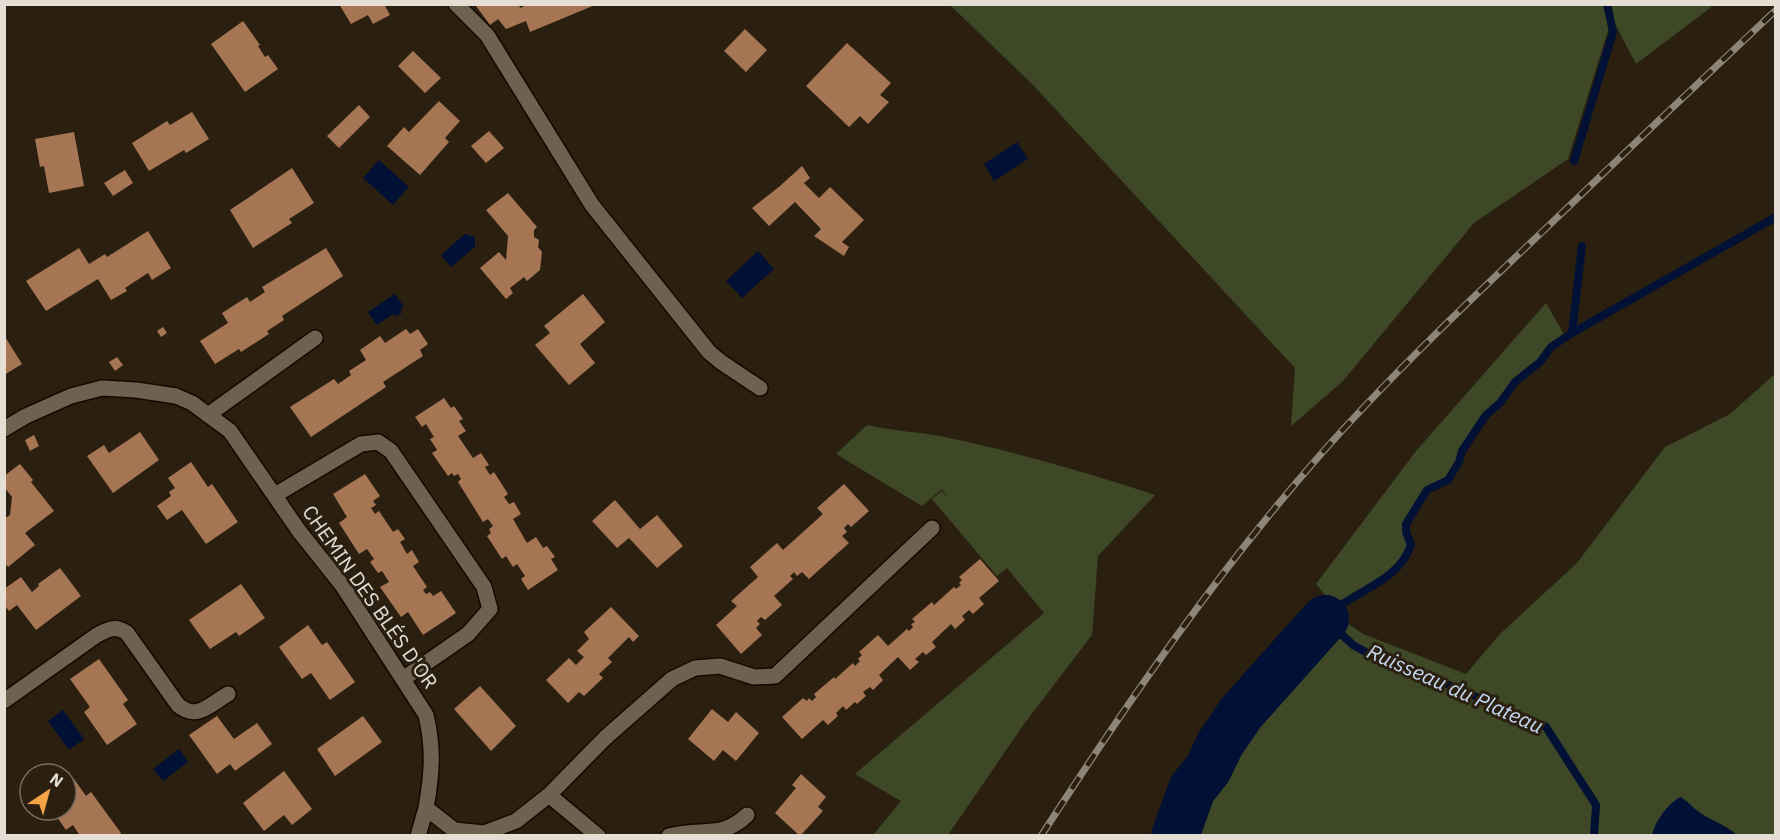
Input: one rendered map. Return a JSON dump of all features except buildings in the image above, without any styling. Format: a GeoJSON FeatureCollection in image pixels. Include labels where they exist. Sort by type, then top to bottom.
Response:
{"type":"FeatureCollection","features":[{"type":"Feature","properties":{"kind":"street"},"geometry":{"type":"LineString","coordinates":[[456,4],[487,35],[592,205],[709,352],[760,388]]}},
{"type":"Feature","properties":{"kind":"street"},"geometry":{"type":"LineString","coordinates":[[208,415],[315,338]]}},
{"type":"Feature","properties":{"kind":"street","name":"CHEMIN DES BLÉS D'OR"},"geometry":{"type":"LineString","coordinates":[[4,429],[26,416],[71,396],[102,388],[176,396],[192,403],[230,432],[299,531],[342,585],[426,715],[430,731],[432,773],[418,836]]}},
{"type":"Feature","properties":{"kind":"street"},"geometry":{"type":"LineString","coordinates":[[275,495],[362,444],[378,442],[391,451],[484,587],[490,609],[468,634],[403,679]]}},
{"type":"Feature","properties":{"kind":"street"},"geometry":{"type":"LineString","coordinates":[[426,808],[454,830],[484,833],[516,821],[549,795],[605,738],[672,679],[695,668],[720,666],[754,677],[775,676],[932,528]]}},
{"type":"Feature","properties":{"kind":"street"},"geometry":{"type":"LineString","coordinates":[[4,701],[97,635],[111,628],[118,628],[127,633],[178,705],[188,713],[196,713],[228,694]]}},
{"type":"Feature","properties":{"kind":"street"},"geometry":{"type":"LineString","coordinates":[[549,795],[598,836]]}},
{"type":"Feature","properties":{"kind":"street"},"geometry":{"type":"LineString","coordinates":[[669,836],[719,834],[732,830],[747,815]]}},
{"type":"Feature","properties":{"kind":"green space"},"geometry":{"type":"Polygon","coordinates":[[[950,5],[1714,5],[1636,64],[1612,18],[1568,159],[1474,223],[1342,382],[1291,426],[1295,368],[1033,85],[950,5]]]}},
{"type":"Feature","properties":{"kind":"green space"},"geometry":{"type":"Polygon","coordinates":[[[1546,303],[1566,338],[1551,347],[1540,362],[1515,382],[1500,403],[1486,415],[1462,451],[1459,462],[1448,480],[1427,490],[1406,524],[1406,532],[1411,545],[1407,557],[1373,587],[1335,607],[1316,584],[1416,451],[1546,303]]]}},
{"type":"Feature","properties":{"kind":"green space"},"geometry":{"type":"Polygon","coordinates":[[[1775,374],[1775,835],[1175,836],[1192,789],[1208,769],[1220,744],[1241,713],[1331,612],[1363,634],[1466,674],[1500,634],[1577,563],[1665,447],[1730,414],[1775,374]]]}},
{"type":"Feature","properties":{"kind":"green space"},"geometry":{"type":"Polygon","coordinates":[[[867,425],[945,437],[998,449],[1077,470],[1155,495],[1098,556],[1092,635],[1024,724],[948,835],[873,835],[901,801],[855,774],[1044,613],[1007,568],[997,576],[932,499],[942,491],[948,498],[942,489],[922,506],[836,454],[867,425]]]}},
{"type":"Feature","properties":{"kind":"green space"},"geometry":{"type":"Polygon","coordinates":[[[1205,757],[1187,787],[1169,835],[1157,835],[1170,797],[1205,757]]]}},
{"type":"Feature","properties":{"kind":"water"},"geometry":{"type":"Polygon","coordinates":[[[1017,142],[1028,159],[994,181],[984,164],[1017,142]]]}},
{"type":"Feature","properties":{"kind":"water"},"geometry":{"type":"Polygon","coordinates":[[[379,160],[409,187],[393,205],[363,178],[379,160]]]}},
{"type":"Feature","properties":{"kind":"water"},"geometry":{"type":"Polygon","coordinates":[[[465,234],[475,237],[475,247],[451,267],[441,255],[465,234]]]}},
{"type":"Feature","properties":{"kind":"water"},"geometry":{"type":"Polygon","coordinates":[[[758,251],[774,269],[742,298],[726,281],[758,251]]]}},
{"type":"Feature","properties":{"kind":"water"},"geometry":{"type":"Polygon","coordinates":[[[395,294],[404,307],[401,309],[401,314],[396,316],[393,314],[377,325],[368,312],[395,294]]]}},
{"type":"Feature","properties":{"kind":"water"},"geometry":{"type":"Polygon","coordinates":[[[63,710],[84,739],[69,750],[48,721],[63,710]]]}},
{"type":"Feature","properties":{"kind":"water"},"geometry":{"type":"Polygon","coordinates":[[[179,749],[188,762],[163,781],[153,769],[179,749]]]}},
{"type":"Feature","properties":{"kind":"water"},"geometry":{"type":"Polygon","coordinates":[[[1680,797],[1699,812],[1737,835],[1652,835],[1662,814],[1680,797]]]}},
{"type":"Feature","properties":{"kind":"waterway"},"geometry":{"type":"LineString","coordinates":[[1574,161],[1613,32],[1607,4]]}},
{"type":"Feature","properties":{"kind":"waterway","name":"Ruisseau du Plateau"},"geometry":{"type":"LineString","coordinates":[[1594,836],[1596,805],[1546,727],[1428,676],[1371,655],[1353,645],[1325,619],[1347,601],[1395,569],[1411,545],[1406,532],[1406,524],[1427,490],[1448,480],[1459,462],[1462,451],[1486,415],[1500,403],[1515,382],[1540,362],[1551,347],[1776,217]]}},
{"type":"Feature","properties":{"kind":"waterway"},"geometry":{"type":"LineString","coordinates":[[1572,333],[1582,246]]}},
{"type":"Feature","properties":{"kind":"waterway"},"geometry":{"type":"LineString","coordinates":[[1175,836],[1192,789],[1208,769],[1220,744],[1241,713],[1325,619]]}},
{"type":"Feature","properties":{"kind":"railway"},"geometry":{"type":"LineString","coordinates":[[1041,836],[1106,737],[1209,592],[1282,499],[1321,454],[1401,369],[1457,314],[1776,10]]}}]}
